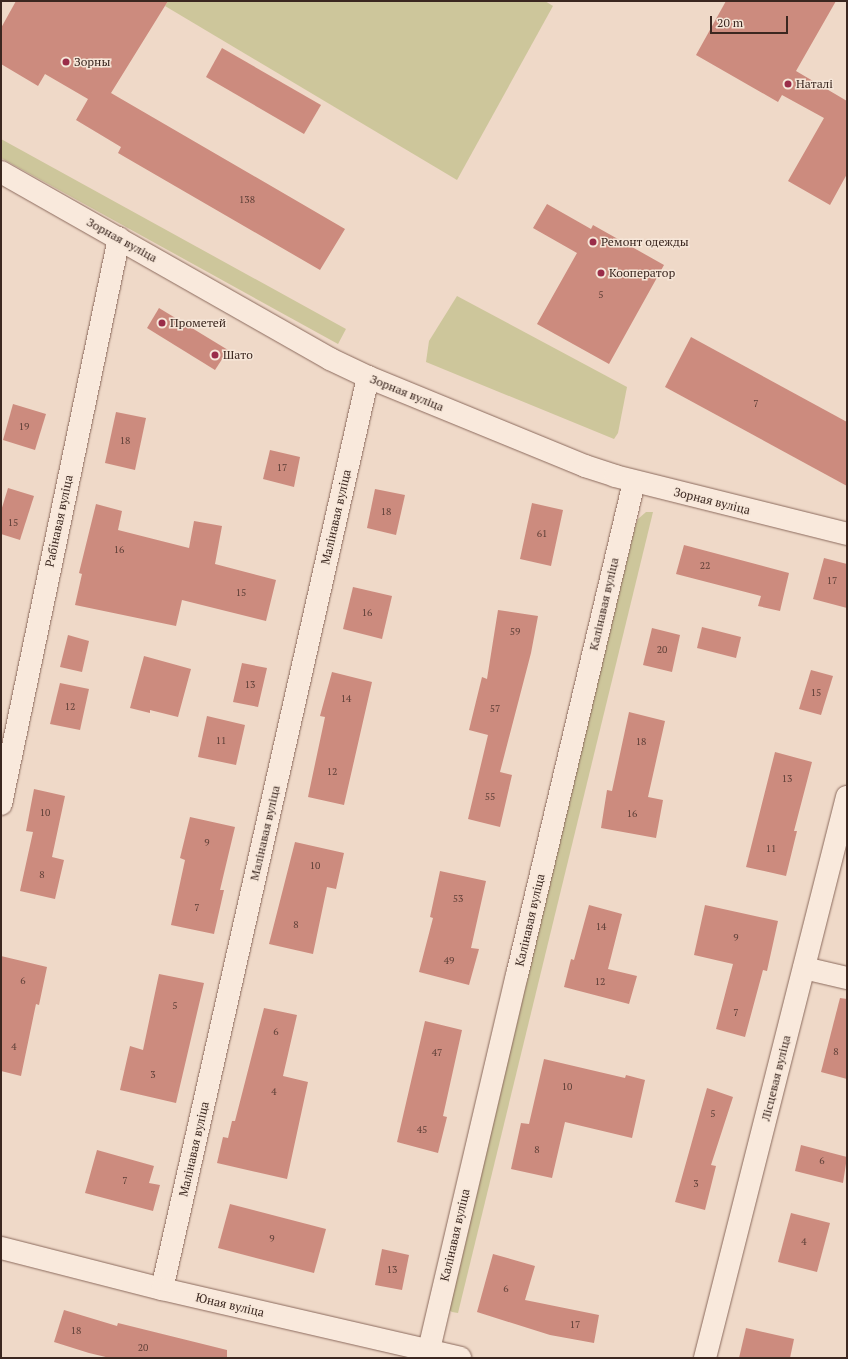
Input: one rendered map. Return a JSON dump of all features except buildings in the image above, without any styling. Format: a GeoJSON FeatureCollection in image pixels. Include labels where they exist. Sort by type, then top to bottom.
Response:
{"type":"FeatureCollection","features":[{"type":"Feature","properties":{"kind":"street","name":"Зорная вуліца"},"geometry":{"type":"LineString","coordinates":[[1,172],[368,377],[585,466],[634,482],[847,534]]}},
{"type":"Feature","properties":{"kind":"street","name":"Рабінавая вуліца"},"geometry":{"type":"LineString","coordinates":[[1,804],[119,238]]}},
{"type":"Feature","properties":{"kind":"street","name":"Малінавая вуліца"},"geometry":{"type":"LineString","coordinates":[[162,1289],[368,377]]}},
{"type":"Feature","properties":{"kind":"street","name":"Калінавая вуліца"},"geometry":{"type":"LineString","coordinates":[[427,1354],[634,482]]}},
{"type":"Feature","properties":{"kind":"street","name":"Лісцевая вуліца"},"geometry":{"type":"LineString","coordinates":[[705,1358],[847,797]]}},
{"type":"Feature","properties":{"kind":"street"},"geometry":{"type":"LineString","coordinates":[[804,968],[847,978]]}},
{"type":"Feature","properties":{"kind":"street","name":"Юная вуліца"},"geometry":{"type":"LineString","coordinates":[[1,1248],[427,1354],[460,1358]]}},
{"type":"Feature","properties":{"kind":"shaded area"},"geometry":{"type":"Polygon","coordinates":[[[168,1],[545,1],[553,6],[457,180],[165,6],[168,1]]]}},
{"type":"Feature","properties":{"kind":"shaded area"},"geometry":{"type":"Polygon","coordinates":[[[1,139],[346,329],[338,344],[1,158],[1,139]]]}},
{"type":"Feature","properties":{"kind":"shaded area"},"geometry":{"type":"Polygon","coordinates":[[[457,296],[627,387],[618,433],[614,439],[426,362],[429,341],[457,296]]]}},
{"type":"Feature","properties":{"kind":"shaded area"},"geometry":{"type":"Polygon","coordinates":[[[646,512],[653,512],[458,1313],[452,1312],[445,1307],[635,527],[638,519],[646,512]]]}},
{"type":"Feature","properties":{"kind":"place","name":"Зорны"},"geometry":{"type":"Point","coordinates":[66,62]}},
{"type":"Feature","properties":{"kind":"place","name":"Наталі"},"geometry":{"type":"Point","coordinates":[788,84]}},
{"type":"Feature","properties":{"kind":"place","name":"Ремонт одежды"},"geometry":{"type":"Point","coordinates":[593,242]}},
{"type":"Feature","properties":{"kind":"place","name":"Кооператор"},"geometry":{"type":"Point","coordinates":[601,273]}},
{"type":"Feature","properties":{"kind":"place","name":"Прометей"},"geometry":{"type":"Point","coordinates":[162,323]}},
{"type":"Feature","properties":{"kind":"place","name":"Шато"},"geometry":{"type":"Point","coordinates":[215,355]}}]}
